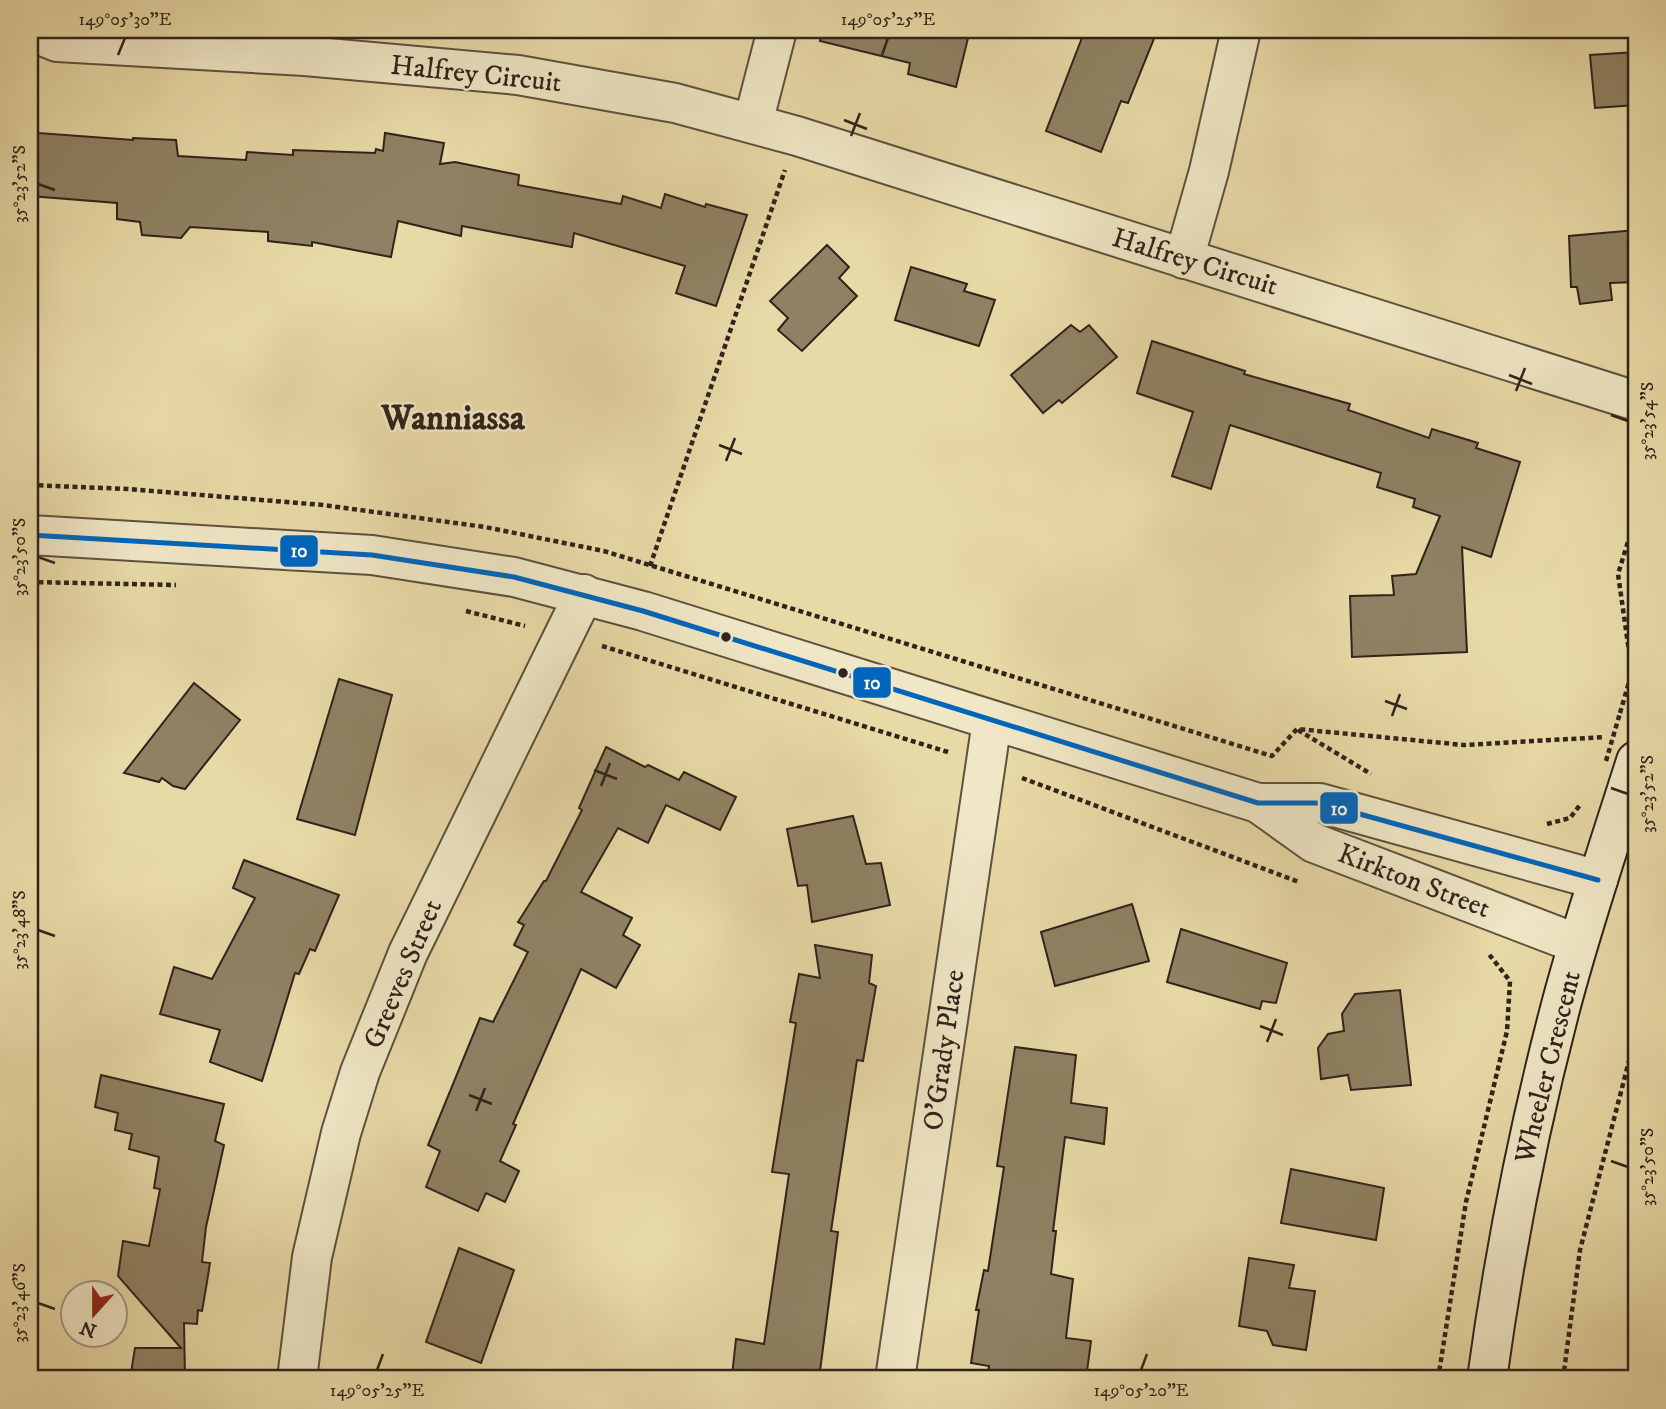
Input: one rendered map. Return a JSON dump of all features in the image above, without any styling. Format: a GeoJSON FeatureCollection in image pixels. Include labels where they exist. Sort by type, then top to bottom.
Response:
{"type":"FeatureCollection","features":[{"type":"Feature","properties":{"kind":"street"},"geometry":{"type":"LineString","coordinates":[[753,123],[777,30]]}},
{"type":"Feature","properties":{"kind":"street"},"geometry":{"type":"LineString","coordinates":[[1184,259],[1209,171],[1241,30]]}},
{"type":"Feature","properties":{"kind":"street","name":"Halfrey Circuit"},"geometry":{"type":"LineString","coordinates":[[30,31],[57,42],[306,43],[518,75],[675,103],[797,136],[1636,401]]}},
{"type":"Feature","properties":{"kind":"street","name":"Kirkton Street"},"geometry":{"type":"LineString","coordinates":[[30,535],[372,555],[514,577],[584,594],[1258,803],[1320,803],[1598,880]]}},
{"type":"Feature","properties":{"kind":"street","name":"Greeves Street"},"geometry":{"type":"LineString","coordinates":[[297,1379],[312,1257],[341,1133],[360,1072],[408,954],[584,594]]}},
{"type":"Feature","properties":{"kind":"street","name":"O'Grady Place"},"geometry":{"type":"LineString","coordinates":[[895,1379],[992,720]]}},
{"type":"Feature","properties":{"kind":"street","name":"Wheeler Crescent"},"geometry":{"type":"LineString","coordinates":[[1487,1379],[1512,1218],[1560,1010],[1598,880],[1621,758]]}},
{"type":"Feature","properties":{"kind":"street","name":"Kirkton Street"},"geometry":{"type":"LineString","coordinates":[[1258,803],[1314,843],[1578,944]]}},
{"type":"Feature","properties":{"kind":"path"},"geometry":{"type":"LineString","coordinates":[[650,566],[797,136]]}},
{"type":"Feature","properties":{"kind":"path"},"geometry":{"type":"LineString","coordinates":[[30,485],[128,489],[323,505],[485,527],[604,551],[1272,756],[1297,729]]}},
{"type":"Feature","properties":{"kind":"path"},"geometry":{"type":"LineString","coordinates":[[1297,729],[1621,758],[1620,713],[1632,672],[1618,574],[1636,516]]}},
{"type":"Feature","properties":{"kind":"path"},"geometry":{"type":"LineString","coordinates":[[30,582],[180,585]]}},
{"type":"Feature","properties":{"kind":"path"},"geometry":{"type":"LineString","coordinates":[[464,611],[501,620]]}},
{"type":"Feature","properties":{"kind":"path"},"geometry":{"type":"LineString","coordinates":[[598,645],[954,753]]}},
{"type":"Feature","properties":{"kind":"path"},"geometry":{"type":"LineString","coordinates":[[1297,729],[1373,776]]}},
{"type":"Feature","properties":{"kind":"path"},"geometry":{"type":"LineString","coordinates":[[1032,781],[1307,885]]}},
{"type":"Feature","properties":{"kind":"path"},"geometry":{"type":"LineString","coordinates":[[1539,826],[1570,818],[1585,799]]}},
{"type":"Feature","properties":{"kind":"path"},"geometry":{"type":"LineString","coordinates":[[1438,1379],[1466,1202],[1507,1031],[1510,981],[1490,954],[1477,949]]}},
{"type":"Feature","properties":{"kind":"path"},"geometry":{"type":"LineString","coordinates":[[1563,1379],[1580,1250],[1636,1034]]}},
{"type":"Feature","properties":{"kind":"building"},"geometry":{"type":"Polygon","coordinates":[[[822,30],[970,30],[956,87],[908,74],[910,63],[820,41],[822,30]]]}},
{"type":"Feature","properties":{"kind":"building"},"geometry":{"type":"Polygon","coordinates":[[[1085,30],[1138,30],[1155,36],[1128,103],[1121,101],[1101,152],[1046,131],[1085,30]]]}},
{"type":"Feature","properties":{"kind":"building"},"geometry":{"type":"Polygon","coordinates":[[[1636,52],[1636,105],[1595,108],[1590,55],[1636,52]]]}},
{"type":"Feature","properties":{"kind":"building"},"geometry":{"type":"Polygon","coordinates":[[[38,133],[133,140],[176,140],[178,156],[246,160],[247,152],[293,155],[293,150],[375,153],[376,149],[383,151],[385,133],[444,143],[440,164],[455,162],[519,175],[518,185],[621,204],[623,196],[661,208],[665,194],[705,207],[706,204],[747,215],[716,306],[676,293],[685,266],[574,233],[572,247],[462,226],[461,236],[398,221],[391,257],[312,242],[312,246],[268,241],[268,232],[190,227],[181,238],[142,235],[140,222],[117,219],[117,203],[30,196],[30,149],[37,150],[38,133]]]}},
{"type":"Feature","properties":{"kind":"building"},"geometry":{"type":"Polygon","coordinates":[[[1636,230],[1636,282],[1610,283],[1612,300],[1580,304],[1577,287],[1571,287],[1569,236],[1636,230]]]}},
{"type":"Feature","properties":{"kind":"building"},"geometry":{"type":"Polygon","coordinates":[[[827,245],[849,267],[839,278],[857,296],[802,351],[778,330],[788,318],[770,301],[827,245]]]}},
{"type":"Feature","properties":{"kind":"building"},"geometry":{"type":"Polygon","coordinates":[[[911,267],[967,284],[964,291],[995,300],[979,346],[895,320],[911,267]]]}},
{"type":"Feature","properties":{"kind":"building"},"geometry":{"type":"Polygon","coordinates":[[[1071,325],[1080,332],[1089,325],[1117,357],[1062,403],[1059,400],[1043,413],[1011,375],[1071,325]]]}},
{"type":"Feature","properties":{"kind":"building"},"geometry":{"type":"Polygon","coordinates":[[[1152,341],[1245,371],[1244,374],[1350,404],[1348,410],[1429,438],[1432,429],[1478,443],[1476,448],[1520,462],[1491,557],[1462,547],[1467,652],[1352,657],[1350,596],[1394,595],[1392,576],[1416,574],[1440,516],[1413,507],[1415,499],[1377,487],[1381,473],[1230,425],[1211,489],[1172,476],[1193,412],[1137,393],[1152,341]]]}},
{"type":"Feature","properties":{"kind":"building"},"geometry":{"type":"Polygon","coordinates":[[[339,679],[392,695],[355,835],[297,819],[339,679]]]}},
{"type":"Feature","properties":{"kind":"building"},"geometry":{"type":"Polygon","coordinates":[[[194,683],[240,720],[185,789],[173,786],[162,778],[159,782],[124,773],[194,683]]]}},
{"type":"Feature","properties":{"kind":"building"},"geometry":{"type":"Polygon","coordinates":[[[606,747],[645,767],[648,765],[679,780],[684,772],[736,797],[720,830],[666,805],[648,843],[618,828],[581,892],[632,918],[623,935],[640,945],[616,988],[581,969],[513,1124],[516,1125],[500,1161],[519,1171],[505,1202],[486,1193],[478,1211],[426,1187],[440,1151],[428,1145],[480,1018],[493,1022],[528,952],[514,945],[524,925],[518,922],[546,881],[582,810],[579,808],[606,747]]]}},
{"type":"Feature","properties":{"kind":"building"},"geometry":{"type":"Polygon","coordinates":[[[853,816],[866,864],[881,863],[890,905],[812,922],[807,885],[798,886],[787,829],[853,816]]]}},
{"type":"Feature","properties":{"kind":"building"},"geometry":{"type":"Polygon","coordinates":[[[244,860],[339,895],[315,951],[310,949],[299,974],[295,973],[262,1081],[210,1062],[220,1030],[160,1014],[174,967],[212,979],[255,898],[233,888],[244,860]]]}},
{"type":"Feature","properties":{"kind":"building"},"geometry":{"type":"Polygon","coordinates":[[[1132,904],[1149,961],[1055,986],[1041,932],[1132,904]]]}},
{"type":"Feature","properties":{"kind":"building"},"geometry":{"type":"Polygon","coordinates":[[[1181,929],[1287,963],[1276,1003],[1262,1001],[1260,1009],[1167,982],[1181,929]]]}},
{"type":"Feature","properties":{"kind":"building"},"geometry":{"type":"Polygon","coordinates":[[[815,945],[872,955],[869,983],[876,986],[863,1061],[857,1060],[831,1231],[838,1232],[819,1379],[748,1379],[732,1376],[736,1339],[764,1344],[789,1174],[772,1172],[796,1023],[790,1022],[799,974],[820,978],[815,945]]]}},
{"type":"Feature","properties":{"kind":"building"},"geometry":{"type":"Polygon","coordinates":[[[1400,990],[1411,1085],[1351,1090],[1348,1075],[1321,1079],[1318,1048],[1328,1034],[1344,1031],[1342,1014],[1355,994],[1400,990]]]}},
{"type":"Feature","properties":{"kind":"building"},"geometry":{"type":"Polygon","coordinates":[[[1015,1047],[1076,1055],[1071,1103],[1107,1108],[1104,1144],[1065,1137],[1053,1231],[1056,1231],[1051,1274],[1073,1279],[1066,1338],[1091,1341],[1086,1379],[987,1379],[989,1366],[971,1363],[979,1310],[976,1310],[984,1270],[988,1271],[1004,1167],[997,1166],[1015,1047]]]}},
{"type":"Feature","properties":{"kind":"building"},"geometry":{"type":"Polygon","coordinates":[[[101,1075],[224,1104],[215,1141],[224,1145],[206,1227],[202,1262],[210,1263],[202,1311],[198,1310],[197,1324],[184,1323],[185,1379],[130,1379],[135,1348],[181,1348],[130,1290],[130,1280],[122,1280],[118,1276],[123,1241],[149,1246],[160,1189],[154,1188],[159,1157],[129,1149],[132,1134],[115,1130],[118,1113],[95,1107],[101,1075]]]}},
{"type":"Feature","properties":{"kind":"building"},"geometry":{"type":"Polygon","coordinates":[[[1291,1169],[1384,1188],[1376,1240],[1281,1223],[1291,1169]]]}},
{"type":"Feature","properties":{"kind":"building"},"geometry":{"type":"Polygon","coordinates":[[[459,1248],[514,1270],[481,1363],[426,1342],[459,1248]]]}},
{"type":"Feature","properties":{"kind":"building"},"geometry":{"type":"Polygon","coordinates":[[[1249,1258],[1294,1265],[1289,1288],[1315,1291],[1306,1350],[1273,1345],[1267,1331],[1239,1326],[1249,1258]]]}},
{"type":"Feature","properties":{"kind":"transit line","name":"10"},"geometry":{"type":"LineString","coordinates":[[30,535],[372,555],[514,577],[643,611],[1258,803],[1320,803],[1598,880]]}},
{"type":"Feature","properties":{"kind":"district","name":"Wanniassa"},"geometry":{"type":"Point","coordinates":[453,419]}}]}
